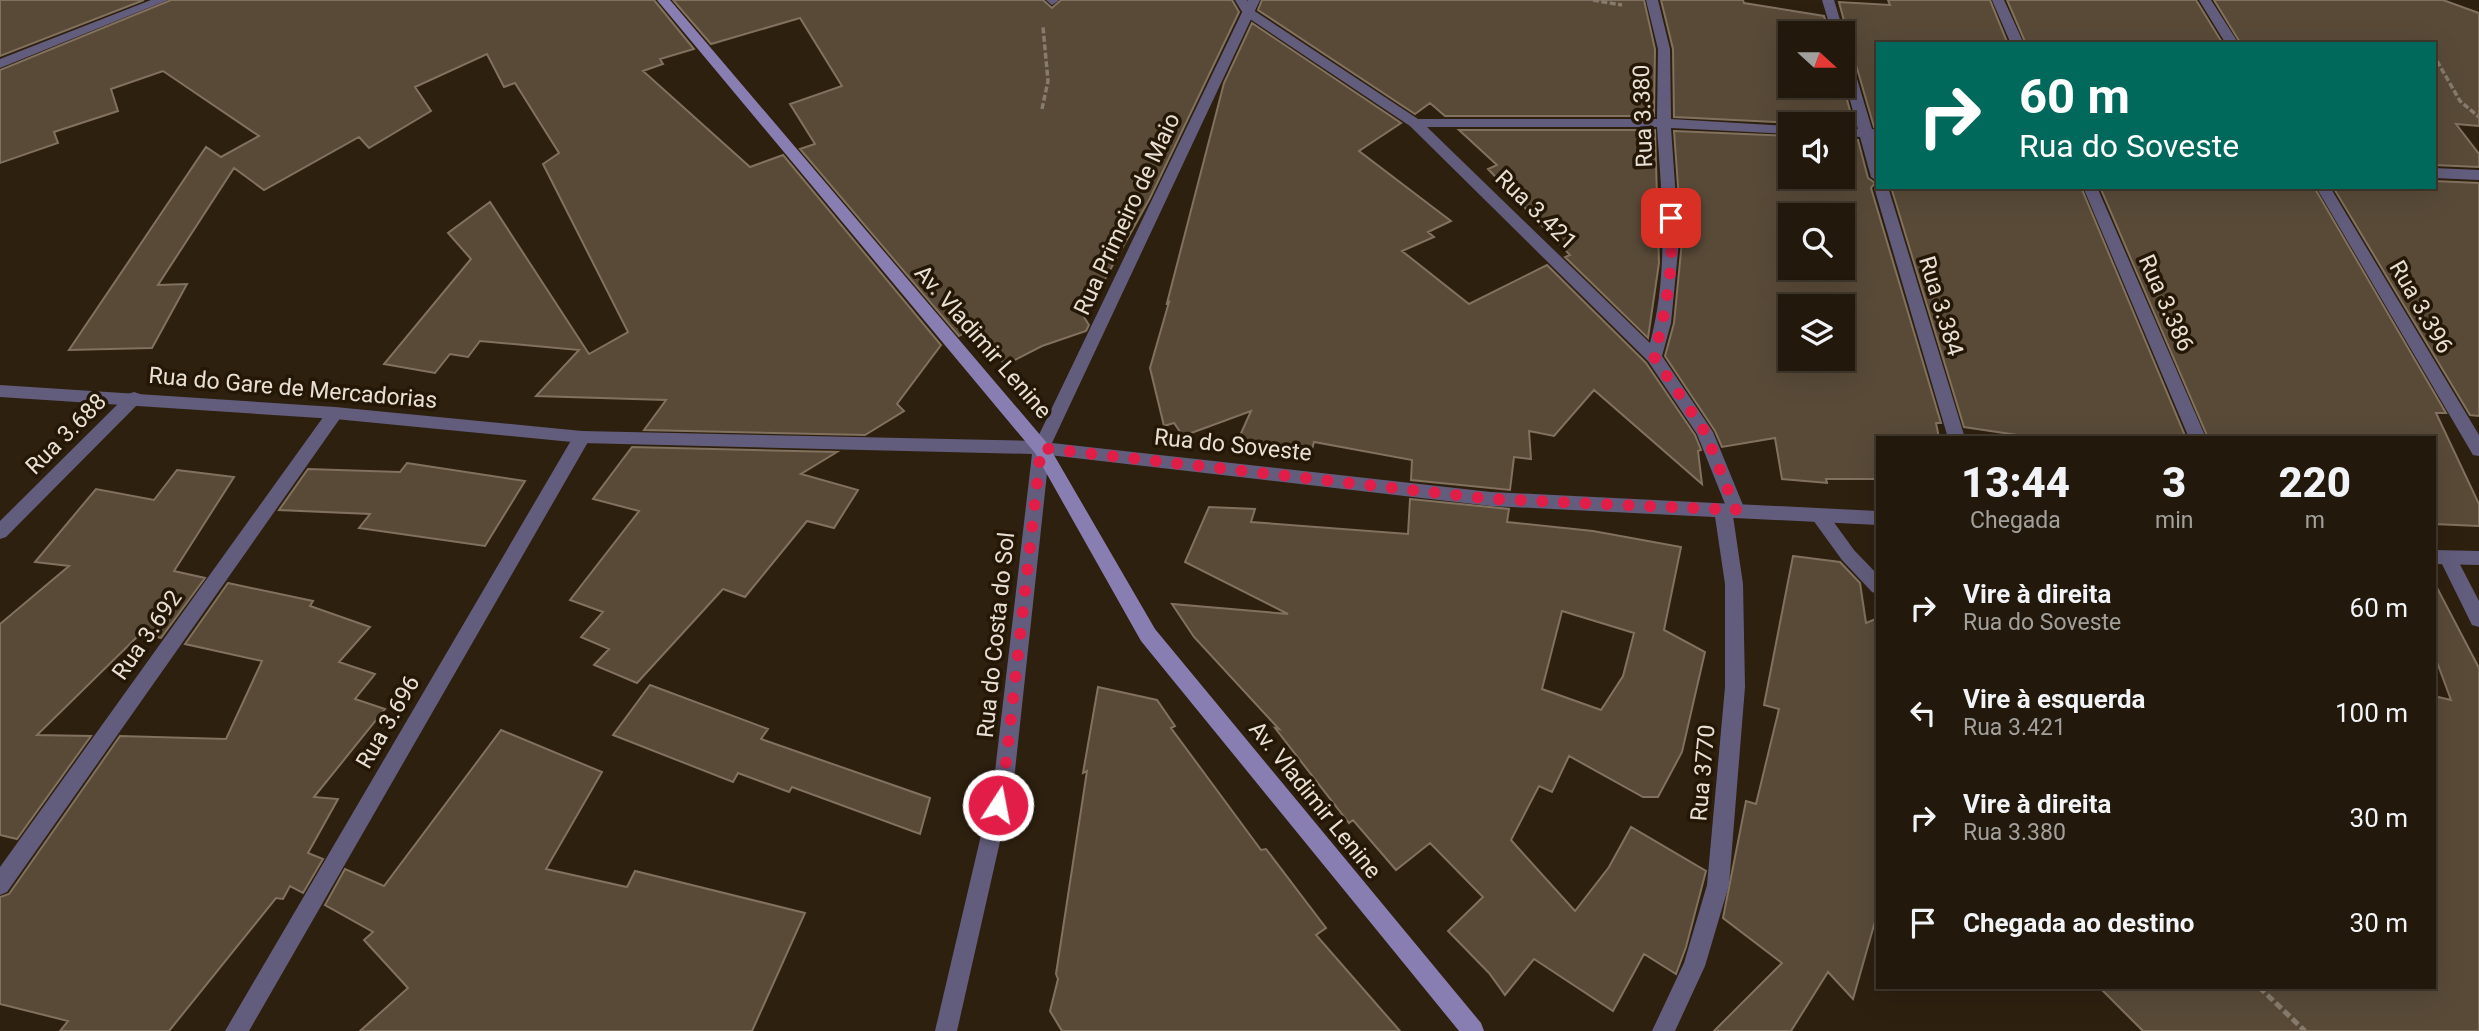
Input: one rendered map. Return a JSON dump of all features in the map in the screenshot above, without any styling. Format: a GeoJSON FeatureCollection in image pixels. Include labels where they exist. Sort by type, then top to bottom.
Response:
{"type":"FeatureCollection","features":[{"type":"Feature","properties":{"kind":"main road","name":"Av. Vladimir Lenine"},"geometry":{"type":"LineString","coordinates":[[663,0],[1041,448],[1148,635],[1473,1031]]}},
{"type":"Feature","properties":{"kind":"street"},"geometry":{"type":"LineString","coordinates":[[0,64],[162,0]]}},
{"type":"Feature","properties":{"kind":"street","name":"Rua 3.380"},"geometry":{"type":"LineString","coordinates":[[1652,0],[1664,48],[1664,123],[1672,241],[1663,323],[1654,357]]}},
{"type":"Feature","properties":{"kind":"street"},"geometry":{"type":"LineString","coordinates":[[1828,0],[1834,21]]}},
{"type":"Feature","properties":{"kind":"street"},"geometry":{"type":"LineString","coordinates":[[1998,0],[2017,42]]}},
{"type":"Feature","properties":{"kind":"street"},"geometry":{"type":"LineString","coordinates":[[2205,0],[2232,42]]}},
{"type":"Feature","properties":{"kind":"street","name":"Rua Primeiro de Maio"},"geometry":{"type":"LineString","coordinates":[[1041,448],[1248,4]]}},
{"type":"Feature","properties":{"kind":"street","name":"Rua 3.421"},"geometry":{"type":"LineString","coordinates":[[1248,4],[1415,123],[1654,357],[1705,432],[1729,510]]}},
{"type":"Feature","properties":{"kind":"street"},"geometry":{"type":"LineString","coordinates":[[1855,87],[1871,134],[1876,165]]}},
{"type":"Feature","properties":{"kind":"street"},"geometry":{"type":"LineString","coordinates":[[1415,123],[1664,123],[1778,129]]}},
{"type":"Feature","properties":{"kind":"street"},"geometry":{"type":"LineString","coordinates":[[2436,173],[2479,175]]}},
{"type":"Feature","properties":{"kind":"street","name":"Rua 3.384"},"geometry":{"type":"LineString","coordinates":[[1882,189],[1956,436]]}},
{"type":"Feature","properties":{"kind":"street","name":"Rua 3.386"},"geometry":{"type":"LineString","coordinates":[[2091,189],[2197,436]]}},
{"type":"Feature","properties":{"kind":"street","name":"Rua 3.396"},"geometry":{"type":"LineString","coordinates":[[2324,189],[2479,450]]}},
{"type":"Feature","properties":{"kind":"street","name":"Rua do Gare de Mercadorias"},"geometry":{"type":"LineString","coordinates":[[0,391],[335,413],[582,437]]}},
{"type":"Feature","properties":{"kind":"street","name":"Rua 3.688"},"geometry":{"type":"LineString","coordinates":[[0,532],[134,398]]}},
{"type":"Feature","properties":{"kind":"street","name":"Rua 3.692"},"geometry":{"type":"LineString","coordinates":[[0,886],[335,413]]}},
{"type":"Feature","properties":{"kind":"street","name":"Rua do Soveste"},"geometry":{"type":"LineString","coordinates":[[582,437],[1041,448],[1491,499],[1876,518]]}},
{"type":"Feature","properties":{"kind":"street","name":"Rua 3.696"},"geometry":{"type":"LineString","coordinates":[[236,1031],[582,437]]}},
{"type":"Feature","properties":{"kind":"street","name":"Rua do Costa do Sol"},"geometry":{"type":"LineString","coordinates":[[946,1031],[1004,780],[1041,448]]}},
{"type":"Feature","properties":{"kind":"street","name":"Rua 3770"},"geometry":{"type":"LineString","coordinates":[[1663,1031],[1694,966],[1718,885],[1735,687],[1734,584],[1729,510]]}},
{"type":"Feature","properties":{"kind":"street"},"geometry":{"type":"LineString","coordinates":[[1819,515],[1848,555],[1876,585]]}},
{"type":"Feature","properties":{"kind":"street"},"geometry":{"type":"LineString","coordinates":[[2441,557],[2479,558]]}},
{"type":"Feature","properties":{"kind":"street"},"geometry":{"type":"LineString","coordinates":[[2441,557],[2479,620]]}},
{"type":"Feature","properties":{"kind":"path"},"geometry":{"type":"LineString","coordinates":[[1042,109],[1048,81],[1043,15],[1052,1]]}},
{"type":"Feature","properties":{"kind":"path"},"geometry":{"type":"LineString","coordinates":[[2437,61],[2460,101],[2479,117]]}},
{"type":"Feature","properties":{"kind":"path"},"geometry":{"type":"LineString","coordinates":[[2261,989],[2305,1031]]}},
{"type":"Feature","properties":{"kind":"building"},"geometry":{"type":"Polygon","coordinates":[[[0,0],[144,0],[0,56],[0,0]]]}},
{"type":"Feature","properties":{"kind":"building"},"geometry":{"type":"Polygon","coordinates":[[[171,0],[654,0],[694,49],[660,59],[663,64],[643,71],[750,167],[783,155],[941,345],[897,404],[904,411],[865,435],[644,430],[666,400],[536,396],[579,350],[480,341],[468,357],[450,354],[435,373],[384,364],[471,259],[448,233],[490,202],[589,354],[628,332],[543,164],[559,153],[515,83],[504,87],[487,54],[415,87],[431,111],[369,148],[359,137],[264,190],[234,168],[158,285],[187,284],[152,348],[69,350],[206,147],[221,157],[259,136],[163,71],[111,89],[118,111],[54,132],[58,143],[0,163],[0,70],[171,0]]]}},
{"type":"Feature","properties":{"kind":"building"},"geometry":{"type":"Polygon","coordinates":[[[673,0],[1043,0],[1052,8],[1061,0],[1232,0],[1239,12],[1150,198],[1084,317],[1089,325],[1086,331],[1042,346],[1005,365],[975,327],[959,336],[800,149],[815,144],[790,104],[842,86],[800,18],[711,44],[673,0]]]}},
{"type":"Feature","properties":{"kind":"building"},"geometry":{"type":"Polygon","coordinates":[[[1262,0],[1644,0],[1655,49],[1654,116],[1445,116],[1430,103],[1415,114],[1258,10],[1262,0]]]}},
{"type":"Feature","properties":{"kind":"building"},"geometry":{"type":"Polygon","coordinates":[[[1661,0],[1743,0],[1744,3],[1824,16],[1825,21],[1778,21],[1778,98],[1847,98],[1850,112],[1778,112],[1778,122],[1674,117],[1673,49],[1661,0]]]}},
{"type":"Feature","properties":{"kind":"building"},"geometry":{"type":"Polygon","coordinates":[[[1888,0],[1990,0],[2007,42],[1876,42],[1874,127],[1855,61],[1855,21],[1844,21],[1839,2],[1890,5],[1888,0]]]}},
{"type":"Feature","properties":{"kind":"building"},"geometry":{"type":"Polygon","coordinates":[[[2007,0],[2196,0],[2222,42],[2025,42],[2007,0]]]}},
{"type":"Feature","properties":{"kind":"building"},"geometry":{"type":"Polygon","coordinates":[[[2214,0],[2443,0],[2479,13],[2479,126],[2456,124],[2479,154],[2479,167],[2436,165],[2436,42],[2240,42],[2214,0]]]}},
{"type":"Feature","properties":{"kind":"building"},"geometry":{"type":"Polygon","coordinates":[[[1252,23],[1401,123],[1359,151],[1451,221],[1428,232],[1434,237],[1402,251],[1469,304],[1547,265],[1646,363],[1695,435],[1701,450],[1698,451],[1702,484],[1594,390],[1554,436],[1529,431],[1531,459],[1514,457],[1510,490],[1411,480],[1412,460],[1314,442],[1311,453],[1238,440],[1251,411],[1183,436],[1174,423],[1164,426],[1150,368],[1224,83],[1252,23]]]}},
{"type":"Feature","properties":{"kind":"building"},"geometry":{"type":"Polygon","coordinates":[[[1459,130],[1655,130],[1659,263],[1648,338],[1565,257],[1570,255],[1488,169],[1497,165],[1459,130]]]}},
{"type":"Feature","properties":{"kind":"building"},"geometry":{"type":"Polygon","coordinates":[[[1674,131],[1778,135],[1778,189],[1855,189],[1855,140],[1858,140],[1868,178],[1875,183],[1871,188],[1941,423],[1936,423],[1939,436],[1876,436],[1876,479],[1826,479],[1827,483],[1782,479],[1775,438],[1722,447],[1715,431],[1665,356],[1674,323],[1682,241],[1674,131]]]}},
{"type":"Feature","properties":{"kind":"building"},"geometry":{"type":"Polygon","coordinates":[[[2436,181],[2479,183],[2479,416],[2470,415],[2334,189],[2436,189],[2436,181]]]}},
{"type":"Feature","properties":{"kind":"building"},"geometry":{"type":"Polygon","coordinates":[[[1892,189],[2082,189],[2185,436],[2025,436],[1964,427],[1892,189]]]}},
{"type":"Feature","properties":{"kind":"building"},"geometry":{"type":"Polygon","coordinates":[[[2101,189],[2315,189],[2446,413],[2436,413],[2479,504],[2479,526],[2436,524],[2436,436],[2207,436],[2101,189]]]}},
{"type":"Feature","properties":{"kind":"building"},"geometry":{"type":"Polygon","coordinates":[[[632,447],[837,452],[801,474],[858,490],[834,528],[807,521],[745,597],[723,589],[637,683],[594,665],[609,649],[581,637],[603,612],[570,600],[639,511],[593,499],[632,447]]]}},
{"type":"Feature","properties":{"kind":"building"},"geometry":{"type":"Polygon","coordinates":[[[407,463],[525,481],[485,546],[359,528],[370,514],[279,510],[308,469],[400,472],[407,463]]]}},
{"type":"Feature","properties":{"kind":"building"},"geometry":{"type":"Polygon","coordinates":[[[177,470],[234,477],[174,571],[205,578],[161,638],[140,634],[37,735],[91,736],[17,839],[0,835],[0,624],[69,566],[35,562],[96,489],[154,500],[177,470]]]}},
{"type":"Feature","properties":{"kind":"building"},"geometry":{"type":"Polygon","coordinates":[[[1410,499],[1509,509],[1507,522],[1593,531],[1681,547],[1664,630],[1705,652],[1682,752],[1658,797],[1643,797],[1569,756],[1552,792],[1539,786],[1511,840],[1575,911],[1609,867],[1631,827],[1706,871],[1676,974],[1644,954],[1613,1011],[1534,959],[1505,995],[1489,973],[1448,931],[1483,897],[1430,843],[1396,870],[1353,820],[1349,823],[1275,728],[1279,729],[1194,637],[1172,604],[1288,614],[1185,562],[1209,507],[1255,509],[1251,522],[1408,534],[1410,499]],[[1562,611],[1542,689],[1601,710],[1623,676],[1634,633],[1562,611]]]}},
{"type":"Feature","properties":{"kind":"building"},"geometry":{"type":"Polygon","coordinates":[[[1793,556],[1840,562],[1860,583],[1866,623],[1876,619],[1876,918],[1853,999],[1828,972],[1791,1031],[1714,1031],[1782,963],[1723,918],[1746,801],[1756,804],[1779,709],[1764,705],[1793,556]]]}},
{"type":"Feature","properties":{"kind":"building"},"geometry":{"type":"Polygon","coordinates":[[[228,583],[313,601],[310,606],[370,627],[339,662],[375,674],[355,699],[385,709],[314,797],[338,799],[308,853],[323,859],[303,893],[290,886],[283,899],[276,898],[169,1031],[60,1031],[68,1021],[0,1004],[0,897],[9,894],[120,736],[226,739],[262,661],[185,644],[228,583]]]}},
{"type":"Feature","properties":{"kind":"building"},"geometry":{"type":"Polygon","coordinates":[[[2436,586],[2479,668],[2479,1031],[2143,1031],[2101,989],[2436,989],[2436,696],[2451,700],[2436,659],[2436,586]]]}},
{"type":"Feature","properties":{"kind":"building"},"geometry":{"type":"Polygon","coordinates":[[[650,685],[768,729],[761,739],[930,798],[920,834],[792,787],[789,792],[738,773],[733,782],[613,735],[650,685]]]}},
{"type":"Feature","properties":{"kind":"building"},"geometry":{"type":"Polygon","coordinates":[[[1098,687],[1157,700],[1175,726],[1171,728],[1261,850],[1266,849],[1326,928],[1316,935],[1400,1031],[1062,1031],[1050,1011],[1058,979],[1056,974],[1087,771],[1083,773],[1098,687]]]}},
{"type":"Feature","properties":{"kind":"building"},"geometry":{"type":"Polygon","coordinates":[[[501,730],[602,772],[546,869],[627,887],[635,871],[805,913],[752,1031],[360,1031],[408,988],[364,940],[373,932],[325,905],[345,869],[384,886],[501,730]]]}},
{"type":"Feature","properties":{"kind":"route"},"geometry":{"type":"LineString","coordinates":[[998,805],[1004,780],[1041,448],[1491,499],[1736,510],[1705,432],[1654,357],[1668,288],[1671,218]]}}]}
